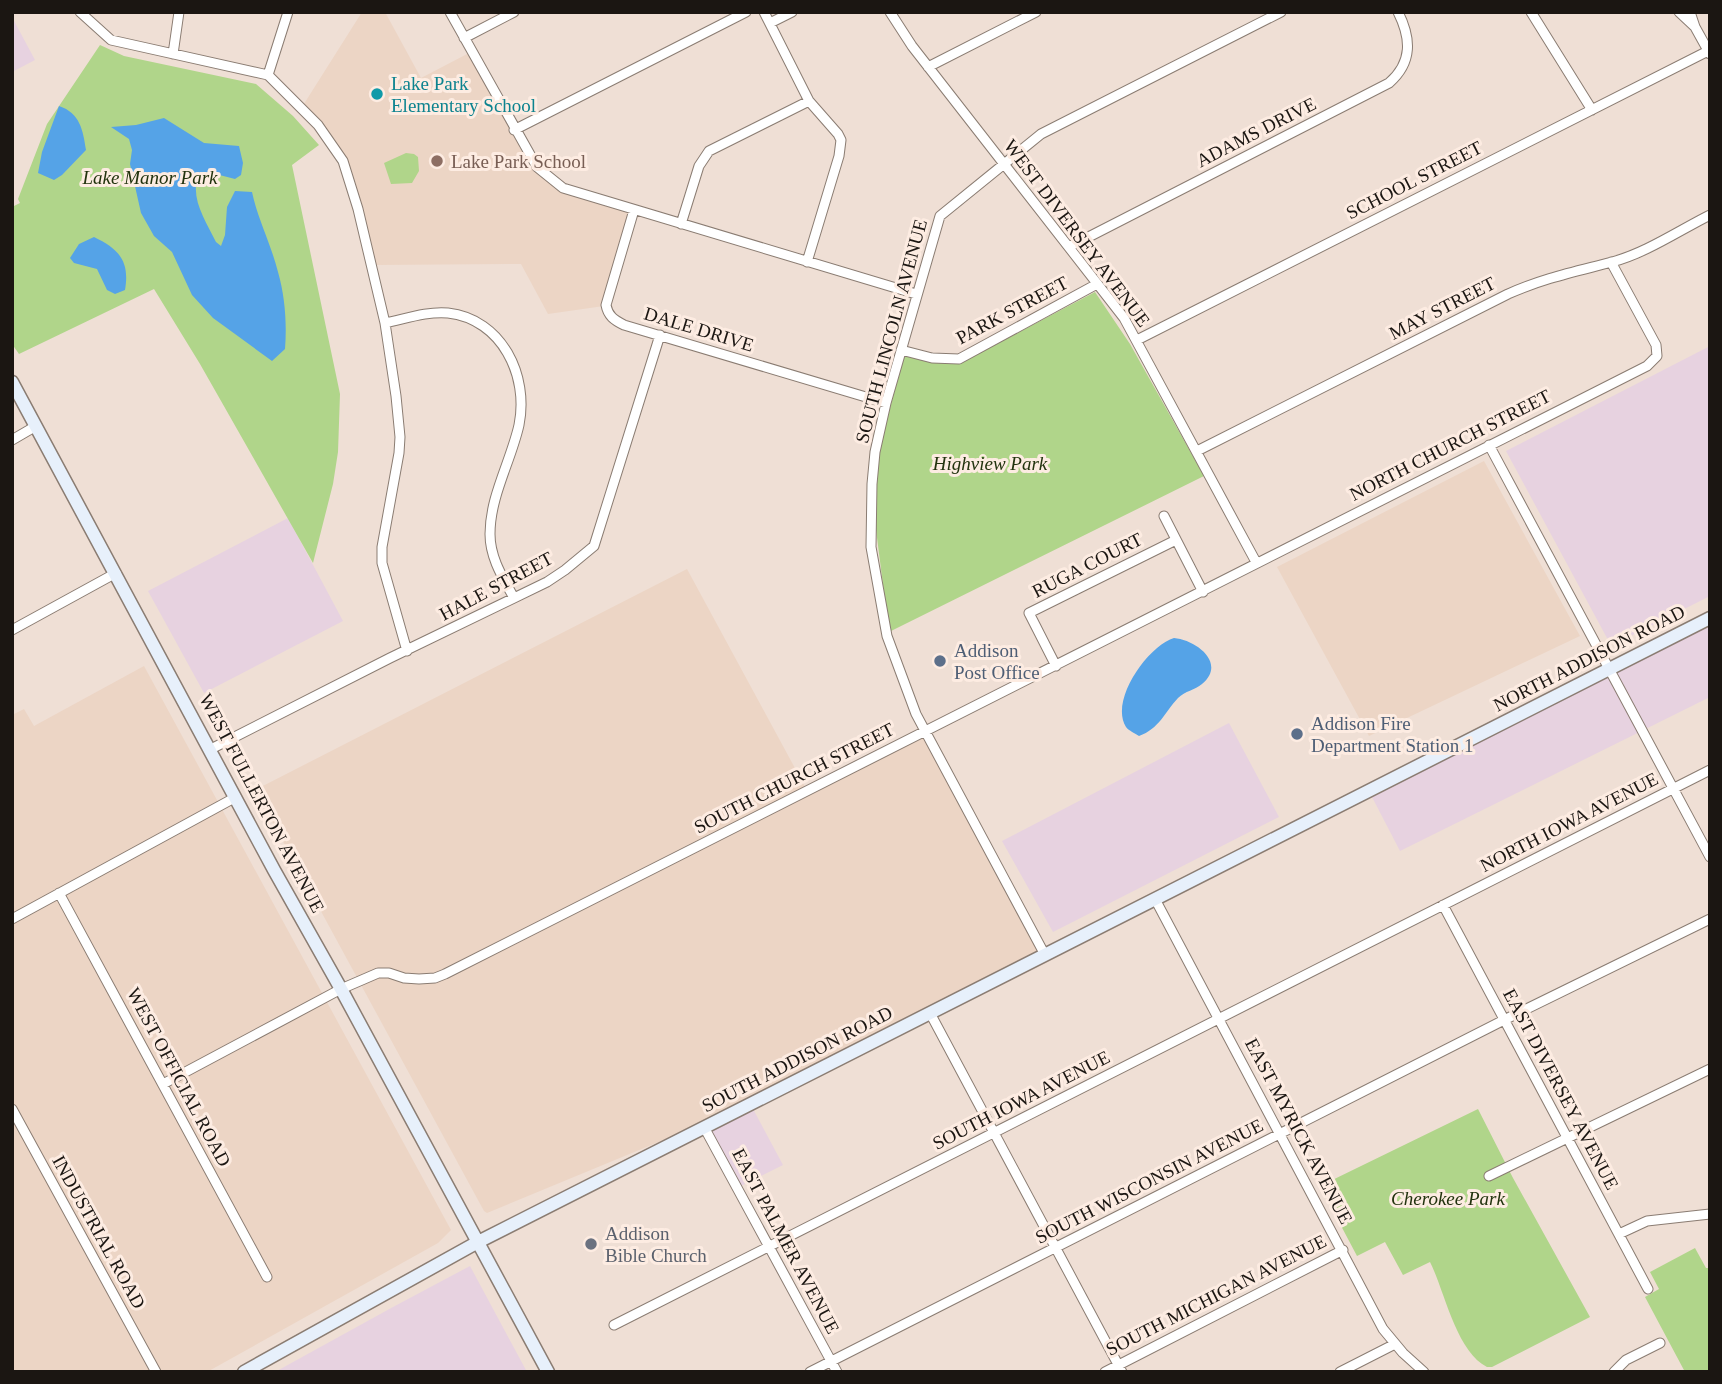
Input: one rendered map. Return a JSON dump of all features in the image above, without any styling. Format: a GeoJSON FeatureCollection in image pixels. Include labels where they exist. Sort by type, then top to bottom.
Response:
{"type":"FeatureCollection","features":[{"type":"Feature","properties":{"kind":"street"},"geometry":{"type":"LineString","coordinates":[[80,12],[111,40],[268,75],[318,125],[343,161],[358,209],[384,323],[396,396],[400,437],[382,547],[382,563],[407,651]]}},
{"type":"Feature","properties":{"kind":"street"},"geometry":{"type":"LineString","coordinates":[[173,54],[179,12]]}},
{"type":"Feature","properties":{"kind":"street"},"geometry":{"type":"LineString","coordinates":[[268,75],[288,12]]}},
{"type":"Feature","properties":{"kind":"street"},"geometry":{"type":"LineString","coordinates":[[450,12],[537,167],[563,188],[916,294]]}},
{"type":"Feature","properties":{"kind":"street"},"geometry":{"type":"LineString","coordinates":[[464,38],[514,12]]}},
{"type":"Feature","properties":{"kind":"street"},"geometry":{"type":"LineString","coordinates":[[514,130],[746,12]]}},
{"type":"Feature","properties":{"kind":"street"},"geometry":{"type":"LineString","coordinates":[[764,12],[809,101],[841,140],[839,156],[807,262]]}},
{"type":"Feature","properties":{"kind":"street"},"geometry":{"type":"LineString","coordinates":[[770,23],[792,12]]}},
{"type":"Feature","properties":{"kind":"street","name":"WEST DIVERSEY AVENUE"},"geometry":{"type":"LineString","coordinates":[[890,12],[928,67],[1124,318],[1256,562]]}},
{"type":"Feature","properties":{"kind":"street"},"geometry":{"type":"LineString","coordinates":[[928,67],[1036,12]]}},
{"type":"Feature","properties":{"kind":"street","name":"SOUTH LINCOLN AVENUE"},"geometry":{"type":"LineString","coordinates":[[1045,955],[925,732],[888,642],[873,566],[872,484],[875,452],[886,403],[940,216],[1041,134],[1281,12]]}},
{"type":"Feature","properties":{"kind":"street","name":"ADAMS DRIVE"},"geometry":{"type":"LineString","coordinates":[[1069,247],[1389,83],[1401,68],[1408,47],[1406,30],[1398,12]]}},
{"type":"Feature","properties":{"kind":"street"},"geometry":{"type":"LineString","coordinates":[[1531,12],[1592,110]]}},
{"type":"Feature","properties":{"kind":"street"},"geometry":{"type":"LineString","coordinates":[[1679,12],[1695,27]]}},
{"type":"Feature","properties":{"kind":"street"},"geometry":{"type":"LineString","coordinates":[[1690,12],[1709,52]]}},
{"type":"Feature","properties":{"kind":"street","name":"SCHOOL STREET"},"geometry":{"type":"LineString","coordinates":[[1137,340],[1709,52]]}},
{"type":"Feature","properties":{"kind":"street"},"geometry":{"type":"LineString","coordinates":[[681,224],[704,157],[715,148],[809,101]]}},
{"type":"Feature","properties":{"kind":"street","name":"DALE DRIVE"},"geometry":{"type":"LineString","coordinates":[[634,210],[608,298],[607,310],[614,320],[886,403]]}},
{"type":"Feature","properties":{"kind":"street","name":"MAY STREET"},"geometry":{"type":"LineString","coordinates":[[1197,451],[1508,294],[1546,278],[1630,256],[1710,215]]}},
{"type":"Feature","properties":{"kind":"street","name":"NORTH CHURCH STREET"},"geometry":{"type":"LineString","coordinates":[[1256,562],[1647,366],[1657,356],[1656,345],[1611,262]]}},
{"type":"Feature","properties":{"kind":"street","name":"PARK STREET"},"geometry":{"type":"LineString","coordinates":[[901,350],[932,358],[959,359],[1097,284]]}},
{"type":"Feature","properties":{"kind":"street"},"geometry":{"type":"LineString","coordinates":[[384,323],[438,312],[464,316],[488,329],[511,359],[519,384],[521,411],[494,505],[490,531],[495,559],[514,598]]}},
{"type":"Feature","properties":{"kind":"street","name":"HALE STREET"},"geometry":{"type":"LineString","coordinates":[[211,749],[514,598],[565,570],[594,546],[660,335]]}},
{"type":"Feature","properties":{"kind":"street","name":"WEST FULLERTON AVENUE"},"geometry":{"type":"LineString","coordinates":[[12,382],[548,1372]]}},
{"type":"Feature","properties":{"kind":"street"},"geometry":{"type":"LineString","coordinates":[[12,440],[36,426]]}},
{"type":"Feature","properties":{"kind":"street"},"geometry":{"type":"LineString","coordinates":[[1489,444],[1710,857]]}},
{"type":"Feature","properties":{"kind":"street"},"geometry":{"type":"LineString","coordinates":[[1164,516],[1203,592]]}},
{"type":"Feature","properties":{"kind":"street","name":"RUGA COURT"},"geometry":{"type":"LineString","coordinates":[[1056,666],[1029,613],[1176,540]]}},
{"type":"Feature","properties":{"kind":"street","name":"SOUTH CHURCH STREET"},"geometry":{"type":"LineString","coordinates":[[163,1084],[341,989],[378,973],[389,972],[404,978],[419,979],[445,974],[1247,570],[1256,562]]}},
{"type":"Feature","properties":{"kind":"street"},"geometry":{"type":"LineString","coordinates":[[12,630],[116,573]]}},
{"type":"Feature","properties":{"kind":"street","name":"NORTH ADDISON ROAD"},"geometry":{"type":"LineString","coordinates":[[1372,789],[1710,618]]}},
{"type":"Feature","properties":{"kind":"street","name":"NORTH IOWA AVENUE"},"geometry":{"type":"LineString","coordinates":[[1443,905],[1710,770]]}},
{"type":"Feature","properties":{"kind":"street","name":"SOUTH ADDISON ROAD"},"geometry":{"type":"LineString","coordinates":[[244,1372],[478,1242],[1372,789]]}},
{"type":"Feature","properties":{"kind":"street"},"geometry":{"type":"LineString","coordinates":[[12,919],[236,797]]}},
{"type":"Feature","properties":{"kind":"street","name":"WEST OFFICIAL ROAD"},"geometry":{"type":"LineString","coordinates":[[59,893],[267,1277]]}},
{"type":"Feature","properties":{"kind":"street","name":"EAST MYRICK AVENUE"},"geometry":{"type":"LineString","coordinates":[[1154,899],[1281,1133],[1383,1329],[1424,1372]]}},
{"type":"Feature","properties":{"kind":"street","name":"SOUTH IOWA AVENUE"},"geometry":{"type":"LineString","coordinates":[[614,1325],[1443,905]]}},
{"type":"Feature","properties":{"kind":"street","name":"EAST DIVERSEY AVENUE"},"geometry":{"type":"LineString","coordinates":[[1443,905],[1648,1289]]}},
{"type":"Feature","properties":{"kind":"street","name":"SOUTH WISCONSIN AVENUE"},"geometry":{"type":"LineString","coordinates":[[810,1372],[1504,1020],[1710,919]]}},
{"type":"Feature","properties":{"kind":"street"},"geometry":{"type":"LineString","coordinates":[[930,1013],[1120,1368]]}},
{"type":"Feature","properties":{"kind":"street"},"geometry":{"type":"LineString","coordinates":[[1489,1176],[1710,1069]]}},
{"type":"Feature","properties":{"kind":"street","name":"INDUSTRIAL ROAD"},"geometry":{"type":"LineString","coordinates":[[12,1109],[156,1372]]}},
{"type":"Feature","properties":{"kind":"street","name":"EAST PALMER AVENUE"},"geometry":{"type":"LineString","coordinates":[[704,1127],[837,1372]]}},
{"type":"Feature","properties":{"kind":"street"},"geometry":{"type":"LineString","coordinates":[[1619,1234],[1647,1221],[1710,1214]]}},
{"type":"Feature","properties":{"kind":"street","name":"SOUTH MICHIGAN AVENUE"},"geometry":{"type":"LineString","coordinates":[[1105,1372],[1120,1368],[1343,1250]]}},
{"type":"Feature","properties":{"kind":"street"},"geometry":{"type":"LineString","coordinates":[[1614,1372],[1626,1360],[1660,1343]]}},
{"type":"Feature","properties":{"kind":"street"},"geometry":{"type":"LineString","coordinates":[[1340,1372],[1395,1344]]}},
{"type":"Feature","properties":{"kind":"shaded area","name":"Lake Park School"},"geometry":{"type":"Polygon","coordinates":[[[362,12],[385,12],[421,78],[469,53],[513,133],[562,190],[630,211],[604,306],[548,314],[521,264],[373,265],[353,178],[302,107],[362,12]]]}},
{"type":"Feature","properties":{"kind":"shaded area"},"geometry":{"type":"Polygon","coordinates":[[[12,17],[35,60],[12,72],[12,17]]]}},
{"type":"Feature","properties":{"kind":"shaded area"},"geometry":{"type":"Polygon","coordinates":[[[1710,346],[1710,596],[1619,642],[1607,638],[1506,451],[1710,346]]]}},
{"type":"Feature","properties":{"kind":"shaded area"},"geometry":{"type":"Polygon","coordinates":[[[1484,461],[1580,636],[1369,736],[1277,567],[1484,461]]]}},
{"type":"Feature","properties":{"kind":"shaded area"},"geometry":{"type":"Polygon","coordinates":[[[288,518],[343,621],[204,693],[148,591],[288,518]]]}},
{"type":"Feature","properties":{"kind":"shaded area"},"geometry":{"type":"Polygon","coordinates":[[[687,569],[809,794],[923,736],[1040,953],[702,1124],[487,1213],[255,790],[687,569]]]}},
{"type":"Feature","properties":{"kind":"shaded area"},"geometry":{"type":"Polygon","coordinates":[[[1710,623],[1710,697],[1400,851],[1372,797],[1710,623]]]}},
{"type":"Feature","properties":{"kind":"shaded area"},"geometry":{"type":"Polygon","coordinates":[[[144,666],[451,1230],[438,1243],[207,1372],[12,1372],[12,715],[24,709],[34,726],[144,666]]]}},
{"type":"Feature","properties":{"kind":"shaded area"},"geometry":{"type":"Polygon","coordinates":[[[1229,723],[1279,817],[1053,932],[1002,841],[1229,723]]]}},
{"type":"Feature","properties":{"kind":"shaded area"},"geometry":{"type":"Polygon","coordinates":[[[752,1107],[783,1165],[739,1187],[708,1129],[752,1107]]]}},
{"type":"Feature","properties":{"kind":"shaded area"},"geometry":{"type":"Polygon","coordinates":[[[470,1266],[527,1372],[275,1372],[393,1307],[470,1266]]]}},
{"type":"Feature","properties":{"kind":"green space","name":"Lake Manor Park"},"geometry":{"type":"Polygon","coordinates":[[[100,45],[124,56],[256,84],[293,116],[319,145],[292,165],[340,394],[338,452],[333,484],[313,563],[200,364],[154,289],[19,354],[12,344],[12,207],[20,203],[18,199],[47,124],[100,45]]]}},
{"type":"Feature","properties":{"kind":"green space"},"geometry":{"type":"Polygon","coordinates":[[[406,153],[418,157],[419,171],[412,183],[391,184],[384,163],[406,153]]]}},
{"type":"Feature","properties":{"kind":"green space","name":"Highview Park"},"geometry":{"type":"Polygon","coordinates":[[[1095,292],[1130,344],[1204,476],[889,632],[874,514],[880,447],[904,354],[951,364],[972,357],[1095,292]]]}},
{"type":"Feature","properties":{"kind":"green space","name":"Cherokee Park"},"geometry":{"type":"Polygon","coordinates":[[[1478,1109],[1590,1317],[1492,1367],[1487,1367],[1476,1359],[1459,1335],[1430,1262],[1403,1275],[1385,1242],[1357,1256],[1320,1186],[1478,1109]]]}},
{"type":"Feature","properties":{"kind":"green space"},"geometry":{"type":"Polygon","coordinates":[[[1695,1248],[1706,1268],[1710,1268],[1710,1372],[1685,1372],[1645,1297],[1659,1289],[1650,1272],[1695,1248]]]}},
{"type":"Feature","properties":{"kind":"water"},"geometry":{"type":"Polygon","coordinates":[[[59,106],[76,118],[82,129],[86,150],[54,180],[38,173],[42,152],[59,106]]]}},
{"type":"Feature","properties":{"kind":"water"},"geometry":{"type":"Polygon","coordinates":[[[164,118],[204,143],[239,146],[243,163],[241,175],[235,179],[208,172],[198,176],[196,193],[204,218],[216,242],[221,246],[225,235],[227,207],[235,191],[252,192],[275,262],[284,300],[285,349],[272,361],[213,318],[192,295],[172,252],[154,236],[141,213],[130,164],[132,150],[129,139],[111,127],[136,125],[164,118]]]}},
{"type":"Feature","properties":{"kind":"water"},"geometry":{"type":"Polygon","coordinates":[[[94,237],[110,246],[121,257],[126,271],[125,290],[115,294],[107,290],[97,269],[74,263],[70,258],[79,244],[94,237]]]}},
{"type":"Feature","properties":{"kind":"water"},"geometry":{"type":"Polygon","coordinates":[[[1174,638],[1191,643],[1206,654],[1211,668],[1209,676],[1202,684],[1173,703],[1157,725],[1139,736],[1126,727],[1122,716],[1127,689],[1143,662],[1164,643],[1174,638]]]}},
{"type":"Feature","properties":{"kind":"place","name":"Lake Park Elementary School"},"geometry":{"type":"Point","coordinates":[377,94]}},
{"type":"Feature","properties":{"kind":"place","name":"Lake Park School"},"geometry":{"type":"Point","coordinates":[437,161]}},
{"type":"Feature","properties":{"kind":"place","name":"Addison Post Office"},"geometry":{"type":"Point","coordinates":[940,661]}},
{"type":"Feature","properties":{"kind":"place","name":"Addison Fire Department Station 1"},"geometry":{"type":"Point","coordinates":[1297,734]}},
{"type":"Feature","properties":{"kind":"place","name":"Addison Bible Church"},"geometry":{"type":"Point","coordinates":[591,1244]}}]}
